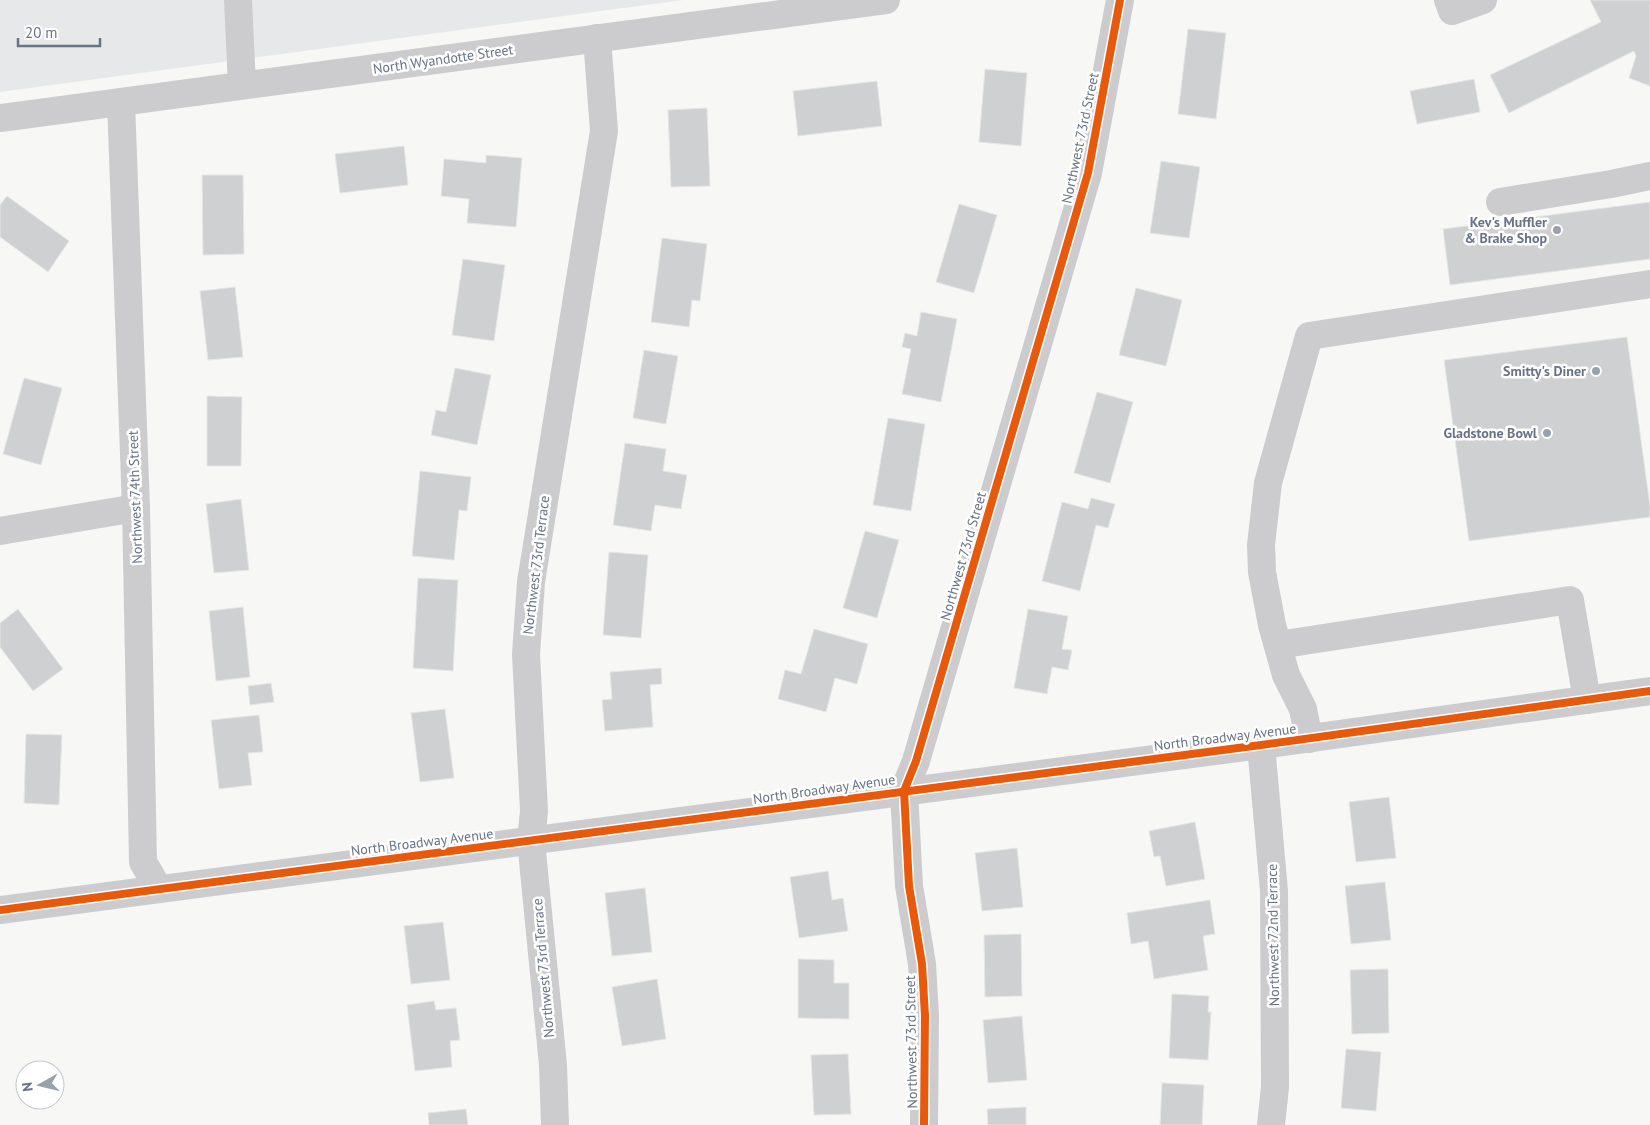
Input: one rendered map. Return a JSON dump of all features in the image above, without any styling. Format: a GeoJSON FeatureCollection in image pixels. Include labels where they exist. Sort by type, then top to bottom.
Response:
{"type":"FeatureCollection","features":[{"type":"Feature","properties":{"kind":"street"},"geometry":{"type":"LineString","coordinates":[[238,0],[242,85]]}},
{"type":"Feature","properties":{"kind":"street","name":"North Wyandotte Street"},"geometry":{"type":"LineString","coordinates":[[0,118],[886,0]]}},
{"type":"Feature","properties":{"kind":"street","name":"Northwest 73rd Street"},"geometry":{"type":"LineString","coordinates":[[924,1125],[925,1007],[922,964],[909,886],[904,791],[916,761],[1088,173],[1120,0]]}},
{"type":"Feature","properties":{"kind":"street"},"geometry":{"type":"LineString","coordinates":[[1448,0],[1452,11],[1483,0]]}},
{"type":"Feature","properties":{"kind":"street","name":"Northwest 73rd Terrace"},"geometry":{"type":"LineString","coordinates":[[555,1125],[553,1065],[531,841],[534,811],[526,654],[531,582],[604,131],[597,38]]}},
{"type":"Feature","properties":{"kind":"street","name":"Northwest 74th Street"},"geometry":{"type":"LineString","coordinates":[[121,102],[136,508],[143,862],[158,888]]}},
{"type":"Feature","properties":{"kind":"street"},"geometry":{"type":"LineString","coordinates":[[1500,202],[1650,176]]}},
{"type":"Feature","properties":{"kind":"street"},"geometry":{"type":"LineString","coordinates":[[1309,738],[1303,709],[1286,676],[1278,645],[1262,572],[1261,545],[1268,483],[1309,336],[1650,284]]}},
{"type":"Feature","properties":{"kind":"street"},"geometry":{"type":"LineString","coordinates":[[0,531],[136,508]]}},
{"type":"Feature","properties":{"kind":"street"},"geometry":{"type":"LineString","coordinates":[[1278,645],[1570,600],[1587,700]]}},
{"type":"Feature","properties":{"kind":"street","name":"North Broadway Avenue"},"geometry":{"type":"LineString","coordinates":[[0,910],[1261,745],[1650,691]]}},
{"type":"Feature","properties":{"kind":"street","name":"Northwest 72nd Terrace"},"geometry":{"type":"LineString","coordinates":[[1261,745],[1274,892],[1276,1087],[1271,1125]]}},
{"type":"Feature","properties":{"kind":"shaded area"},"geometry":{"type":"Polygon","coordinates":[[[0,0],[683,0],[0,92],[0,0]]]}},
{"type":"Feature","properties":{"kind":"building"},"geometry":{"type":"Polygon","coordinates":[[[1590,0],[1650,0],[1650,86],[1629,78],[1636,56],[1634,51],[1509,113],[1490,75],[1601,22],[1590,0]]]}},
{"type":"Feature","properties":{"kind":"building"},"geometry":{"type":"Polygon","coordinates":[[[1188,29],[1226,33],[1216,119],[1178,114],[1188,29]]]}},
{"type":"Feature","properties":{"kind":"building"},"geometry":{"type":"Polygon","coordinates":[[[985,69],[1027,73],[1021,146],[979,142],[985,69]]]}},
{"type":"Feature","properties":{"kind":"building"},"geometry":{"type":"Polygon","coordinates":[[[1474,79],[1480,112],[1417,124],[1410,91],[1474,79]]]}},
{"type":"Feature","properties":{"kind":"building"},"geometry":{"type":"Polygon","coordinates":[[[877,81],[882,126],[798,136],[793,91],[877,81]]]}},
{"type":"Feature","properties":{"kind":"building"},"geometry":{"type":"Polygon","coordinates":[[[707,108],[710,186],[671,187],[668,110],[707,108]]]}},
{"type":"Feature","properties":{"kind":"building"},"geometry":{"type":"Polygon","coordinates":[[[404,146],[408,185],[340,193],[335,154],[404,146]]]}},
{"type":"Feature","properties":{"kind":"building"},"geometry":{"type":"Polygon","coordinates":[[[486,155],[522,158],[516,227],[467,223],[469,199],[441,196],[444,159],[486,163],[486,155]]]}},
{"type":"Feature","properties":{"kind":"building"},"geometry":{"type":"Polygon","coordinates":[[[1161,161],[1200,167],[1189,238],[1150,233],[1161,161]]]}},
{"type":"Feature","properties":{"kind":"building"},"geometry":{"type":"Polygon","coordinates":[[[202,175],[243,175],[244,254],[203,255],[202,175]]]}},
{"type":"Feature","properties":{"kind":"building"},"geometry":{"type":"Polygon","coordinates":[[[7,196],[69,241],[48,272],[0,237],[0,205],[7,196]]]}},
{"type":"Feature","properties":{"kind":"building"},"geometry":{"type":"Polygon","coordinates":[[[1650,202],[1650,259],[1450,285],[1443,229],[1650,202]]]}},
{"type":"Feature","properties":{"kind":"building"},"geometry":{"type":"Polygon","coordinates":[[[959,204],[997,215],[974,293],[936,282],[959,204]]]}},
{"type":"Feature","properties":{"kind":"building"},"geometry":{"type":"Polygon","coordinates":[[[662,238],[707,244],[700,301],[692,300],[689,327],[651,322],[662,238]]]}},
{"type":"Feature","properties":{"kind":"building"},"geometry":{"type":"Polygon","coordinates":[[[463,259],[505,265],[494,341],[452,335],[463,259]]]}},
{"type":"Feature","properties":{"kind":"building"},"geometry":{"type":"Polygon","coordinates":[[[235,287],[243,357],[208,360],[200,291],[235,287]]]}},
{"type":"Feature","properties":{"kind":"building"},"geometry":{"type":"Polygon","coordinates":[[[1136,288],[1182,300],[1166,366],[1119,355],[1136,288]]]}},
{"type":"Feature","properties":{"kind":"building"},"geometry":{"type":"Polygon","coordinates":[[[921,312],[957,319],[941,402],[902,394],[911,349],[902,347],[905,333],[917,336],[921,312]]]}},
{"type":"Feature","properties":{"kind":"building","name":"Gladstone Bowl"},"geometry":{"type":"Polygon","coordinates":[[[1627,337],[1650,517],[1469,541],[1444,360],[1627,337]]]}},
{"type":"Feature","properties":{"kind":"building"},"geometry":{"type":"Polygon","coordinates":[[[644,350],[678,356],[666,424],[633,418],[644,350]]]}},
{"type":"Feature","properties":{"kind":"building"},"geometry":{"type":"Polygon","coordinates":[[[455,368],[491,375],[477,445],[431,435],[436,410],[446,412],[455,368]]]}},
{"type":"Feature","properties":{"kind":"building"},"geometry":{"type":"Polygon","coordinates":[[[24,378],[62,388],[41,465],[3,454],[24,378]]]}},
{"type":"Feature","properties":{"kind":"building"},"geometry":{"type":"Polygon","coordinates":[[[1097,392],[1133,402],[1110,483],[1074,473],[1097,392]]]}},
{"type":"Feature","properties":{"kind":"building"},"geometry":{"type":"Polygon","coordinates":[[[207,396],[242,397],[241,466],[207,466],[207,396]]]}},
{"type":"Feature","properties":{"kind":"building"},"geometry":{"type":"Polygon","coordinates":[[[888,418],[925,424],[911,511],[873,505],[888,418]]]}},
{"type":"Feature","properties":{"kind":"building"},"geometry":{"type":"Polygon","coordinates":[[[625,443],[666,449],[663,471],[687,475],[681,509],[655,505],[651,531],[613,525],[625,443]]]}},
{"type":"Feature","properties":{"kind":"building"},"geometry":{"type":"Polygon","coordinates":[[[420,471],[471,477],[467,511],[459,510],[454,560],[412,556],[420,471]]]}},
{"type":"Feature","properties":{"kind":"building"},"geometry":{"type":"Polygon","coordinates":[[[1091,498],[1115,504],[1108,528],[1096,525],[1080,591],[1042,581],[1062,502],[1088,509],[1091,498]]]}},
{"type":"Feature","properties":{"kind":"building"},"geometry":{"type":"Polygon","coordinates":[[[241,499],[249,570],[214,573],[206,504],[241,499]]]}},
{"type":"Feature","properties":{"kind":"building"},"geometry":{"type":"Polygon","coordinates":[[[865,531],[899,540],[877,618],[843,608],[865,531]]]}},
{"type":"Feature","properties":{"kind":"building"},"geometry":{"type":"Polygon","coordinates":[[[609,552],[648,555],[641,638],[603,635],[609,552]]]}},
{"type":"Feature","properties":{"kind":"building"},"geometry":{"type":"Polygon","coordinates":[[[418,578],[458,580],[453,671],[413,668],[418,578]]]}},
{"type":"Feature","properties":{"kind":"building"},"geometry":{"type":"Polygon","coordinates":[[[243,607],[250,677],[216,681],[209,611],[243,607]]]}},
{"type":"Feature","properties":{"kind":"building"},"geometry":{"type":"Polygon","coordinates":[[[18,609],[63,669],[33,691],[0,647],[0,623],[18,609]]]}},
{"type":"Feature","properties":{"kind":"building"},"geometry":{"type":"Polygon","coordinates":[[[1028,609],[1068,616],[1062,649],[1072,650],[1068,670],[1052,667],[1047,694],[1014,688],[1028,609]]]}},
{"type":"Feature","properties":{"kind":"building"},"geometry":{"type":"Polygon","coordinates":[[[814,629],[868,644],[857,684],[835,678],[826,712],[778,699],[785,670],[801,674],[814,629]]]}},
{"type":"Feature","properties":{"kind":"building"},"geometry":{"type":"Polygon","coordinates":[[[661,668],[662,684],[650,685],[653,727],[605,731],[602,700],[612,699],[610,672],[661,668]]]}},
{"type":"Feature","properties":{"kind":"building"},"geometry":{"type":"Polygon","coordinates":[[[271,683],[274,702],[250,705],[248,686],[271,683]]]}},
{"type":"Feature","properties":{"kind":"building"},"geometry":{"type":"Polygon","coordinates":[[[445,709],[454,778],[420,782],[411,713],[445,709]]]}},
{"type":"Feature","properties":{"kind":"building"},"geometry":{"type":"Polygon","coordinates":[[[259,715],[263,752],[248,753],[252,785],[219,789],[211,720],[259,715]]]}},
{"type":"Feature","properties":{"kind":"building"},"geometry":{"type":"Polygon","coordinates":[[[26,734],[62,735],[59,805],[24,803],[26,734]]]}},
{"type":"Feature","properties":{"kind":"building"},"geometry":{"type":"Polygon","coordinates":[[[1389,797],[1396,858],[1356,862],[1349,802],[1389,797]]]}},
{"type":"Feature","properties":{"kind":"building"},"geometry":{"type":"Polygon","coordinates":[[[1195,822],[1205,879],[1166,886],[1160,856],[1154,857],[1149,831],[1195,822]]]}},
{"type":"Feature","properties":{"kind":"building"},"geometry":{"type":"Polygon","coordinates":[[[1017,848],[1023,907],[982,911],[975,853],[1017,848]]]}},
{"type":"Feature","properties":{"kind":"building"},"geometry":{"type":"Polygon","coordinates":[[[828,871],[832,900],[843,898],[848,931],[799,938],[790,877],[828,871]]]}},
{"type":"Feature","properties":{"kind":"building"},"geometry":{"type":"Polygon","coordinates":[[[1385,882],[1391,940],[1351,944],[1345,886],[1385,882]]]}},
{"type":"Feature","properties":{"kind":"building"},"geometry":{"type":"Polygon","coordinates":[[[645,888],[652,952],[612,956],[605,893],[645,888]]]}},
{"type":"Feature","properties":{"kind":"building"},"geometry":{"type":"Polygon","coordinates":[[[1210,900],[1215,934],[1203,936],[1208,970],[1154,979],[1148,941],[1131,944],[1127,913],[1210,900]]]}},
{"type":"Feature","properties":{"kind":"building"},"geometry":{"type":"Polygon","coordinates":[[[443,922],[450,980],[411,984],[404,926],[443,922]]]}},
{"type":"Feature","properties":{"kind":"building"},"geometry":{"type":"Polygon","coordinates":[[[1021,934],[1022,996],[985,997],[984,935],[1021,934]]]}},
{"type":"Feature","properties":{"kind":"building"},"geometry":{"type":"Polygon","coordinates":[[[798,959],[834,960],[834,983],[849,983],[849,1019],[798,1018],[798,959]]]}},
{"type":"Feature","properties":{"kind":"building"},"geometry":{"type":"Polygon","coordinates":[[[1388,969],[1389,1033],[1352,1034],[1350,970],[1388,969]]]}},
{"type":"Feature","properties":{"kind":"building"},"geometry":{"type":"Polygon","coordinates":[[[657,979],[666,1039],[622,1046],[612,987],[657,979]]]}},
{"type":"Feature","properties":{"kind":"building"},"geometry":{"type":"Polygon","coordinates":[[[1172,994],[1209,996],[1208,1012],[1211,1012],[1208,1060],[1169,1058],[1172,994]]]}},
{"type":"Feature","properties":{"kind":"building"},"geometry":{"type":"Polygon","coordinates":[[[434,1001],[436,1010],[456,1008],[460,1040],[450,1041],[452,1067],[415,1071],[407,1005],[434,1001]]]}},
{"type":"Feature","properties":{"kind":"building"},"geometry":{"type":"Polygon","coordinates":[[[1022,1016],[1027,1080],[988,1083],[983,1020],[1022,1016]]]}},
{"type":"Feature","properties":{"kind":"building"},"geometry":{"type":"Polygon","coordinates":[[[1346,1049],[1381,1052],[1376,1111],[1341,1108],[1346,1049]]]}},
{"type":"Feature","properties":{"kind":"building"},"geometry":{"type":"Polygon","coordinates":[[[848,1054],[851,1114],[814,1115],[811,1055],[848,1054]]]}},
{"type":"Feature","properties":{"kind":"building"},"geometry":{"type":"Polygon","coordinates":[[[1162,1083],[1204,1085],[1202,1125],[1160,1125],[1162,1083]]]}},
{"type":"Feature","properties":{"kind":"building"},"geometry":{"type":"Polygon","coordinates":[[[1026,1107],[1026,1125],[988,1125],[987,1109],[1026,1107]]]}},
{"type":"Feature","properties":{"kind":"building"},"geometry":{"type":"Polygon","coordinates":[[[466,1109],[468,1125],[429,1125],[428,1113],[466,1109]]]}},
{"type":"Feature","properties":{"kind":"cycle path"},"geometry":{"type":"LineString","coordinates":[[924,1125],[925,1016],[922,964],[909,886],[904,791],[916,761],[1088,173],[1120,0]]}},
{"type":"Feature","properties":{"kind":"cycle path"},"geometry":{"type":"LineString","coordinates":[[0,910],[1261,745],[1650,691]]}},
{"type":"Feature","properties":{"kind":"place","name":"Kev's Muffler & Brake Shop"},"geometry":{"type":"Point","coordinates":[1557,230]}},
{"type":"Feature","properties":{"kind":"place","name":"Smitty's Diner"},"geometry":{"type":"Point","coordinates":[1596,371]}},
{"type":"Feature","properties":{"kind":"place","name":"Gladstone Bowl"},"geometry":{"type":"Point","coordinates":[1547,433]}}]}
